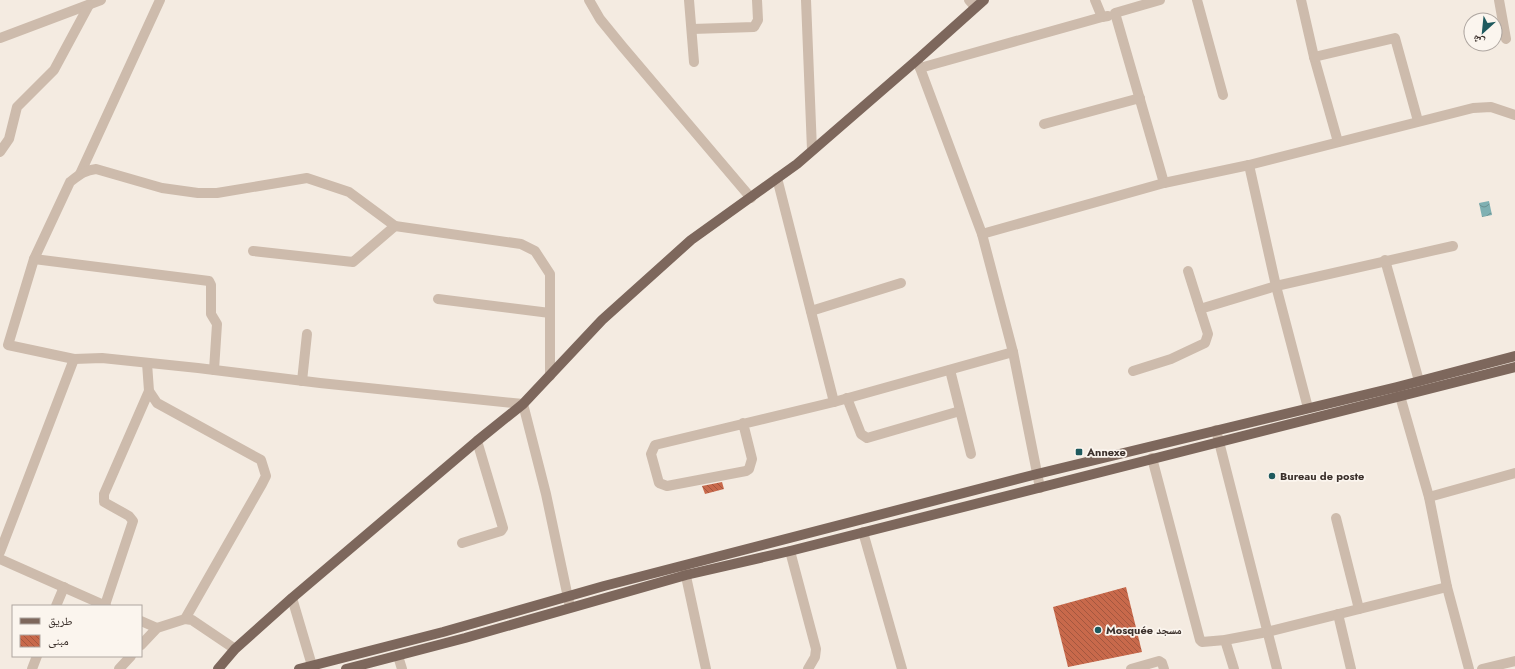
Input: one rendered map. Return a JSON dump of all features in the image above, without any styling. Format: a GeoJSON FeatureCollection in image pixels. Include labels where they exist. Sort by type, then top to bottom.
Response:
{"type":"FeatureCollection","features":[{"type":"Feature","properties":{"kind":"main road"},"geometry":{"type":"LineString","coordinates":[[218,669],[235,649],[292,598],[477,441],[523,404],[602,320],[691,240],[777,178],[918,64],[972,4],[984,0]]}},
{"type":"Feature","properties":{"kind":"main road"},"geometry":{"type":"LineString","coordinates":[[299,669],[313,668],[569,602],[790,551],[1040,488],[1399,392],[1419,381],[1515,356]]}},
{"type":"Feature","properties":{"kind":"main road"},"geometry":{"type":"LineString","coordinates":[[346,669],[398,656],[684,565],[1037,474],[1308,408],[1399,392],[1515,367]]}},
{"type":"Feature","properties":{"kind":"street"},"geometry":{"type":"LineString","coordinates":[[0,38],[101,0]]}},
{"type":"Feature","properties":{"kind":"street"},"geometry":{"type":"LineString","coordinates":[[80,174],[160,0]]}},
{"type":"Feature","properties":{"kind":"street"},"geometry":{"type":"LineString","coordinates":[[589,0],[600,18],[622,46],[750,198]]}},
{"type":"Feature","properties":{"kind":"street"},"geometry":{"type":"LineString","coordinates":[[689,0],[694,62]]}},
{"type":"Feature","properties":{"kind":"street"},"geometry":{"type":"LineString","coordinates":[[692,30],[754,27],[758,20],[757,0]]}},
{"type":"Feature","properties":{"kind":"street"},"geometry":{"type":"LineString","coordinates":[[806,0],[812,150]]}},
{"type":"Feature","properties":{"kind":"street"},"geometry":{"type":"LineString","coordinates":[[1095,0],[1102,17]]}},
{"type":"Feature","properties":{"kind":"street"},"geometry":{"type":"LineString","coordinates":[[1040,488],[1013,352],[982,234],[918,64],[1102,17],[1160,0]]}},
{"type":"Feature","properties":{"kind":"street"},"geometry":{"type":"LineString","coordinates":[[1196,0],[1223,94]]}},
{"type":"Feature","properties":{"kind":"street"},"geometry":{"type":"LineString","coordinates":[[1301,0],[1314,57],[1338,142]]}},
{"type":"Feature","properties":{"kind":"street"},"geometry":{"type":"LineString","coordinates":[[1499,0],[1506,39]]}},
{"type":"Feature","properties":{"kind":"street"},"geometry":{"type":"LineString","coordinates":[[0,152],[8,139],[17,107],[54,70],[89,5]]}},
{"type":"Feature","properties":{"kind":"street"},"geometry":{"type":"LineString","coordinates":[[1116,13],[1164,184]]}},
{"type":"Feature","properties":{"kind":"street"},"geometry":{"type":"LineString","coordinates":[[1314,57],[1395,38],[1418,121]]}},
{"type":"Feature","properties":{"kind":"street"},"geometry":{"type":"LineString","coordinates":[[1044,124],[1140,98]]}},
{"type":"Feature","properties":{"kind":"street"},"geometry":{"type":"LineString","coordinates":[[982,234],[1164,184],[1249,165],[1473,108],[1491,107],[1515,115]]}},
{"type":"Feature","properties":{"kind":"street"},"geometry":{"type":"LineString","coordinates":[[1249,165],[1276,286],[1308,408]]}},
{"type":"Feature","properties":{"kind":"street"},"geometry":{"type":"LineString","coordinates":[[550,376],[550,274],[541,258],[529,247],[521,244],[395,226],[349,192],[307,178],[217,193],[198,193],[162,188],[96,169],[88,170],[80,174],[70,182],[34,259],[4,345],[74,359],[102,358],[523,404],[546,494],[569,602]]}},
{"type":"Feature","properties":{"kind":"street"},"geometry":{"type":"LineString","coordinates":[[777,178],[834,402]]}},
{"type":"Feature","properties":{"kind":"street"},"geometry":{"type":"LineString","coordinates":[[253,251],[353,262],[395,226]]}},
{"type":"Feature","properties":{"kind":"street"},"geometry":{"type":"LineString","coordinates":[[1200,309],[1276,286],[1385,260],[1453,246]]}},
{"type":"Feature","properties":{"kind":"street"},"geometry":{"type":"LineString","coordinates":[[34,259],[210,281],[211,314],[217,324],[214,370]]}},
{"type":"Feature","properties":{"kind":"street"},"geometry":{"type":"LineString","coordinates":[[1385,260],[1419,381]]}},
{"type":"Feature","properties":{"kind":"street"},"geometry":{"type":"LineString","coordinates":[[1133,371],[1171,359],[1205,343],[1208,334],[1188,271]]}},
{"type":"Feature","properties":{"kind":"street"},"geometry":{"type":"LineString","coordinates":[[811,311],[901,283]]}},
{"type":"Feature","properties":{"kind":"street"},"geometry":{"type":"LineString","coordinates":[[438,299],[550,313]]}},
{"type":"Feature","properties":{"kind":"street"},"geometry":{"type":"LineString","coordinates":[[302,381],[307,334]]}},
{"type":"Feature","properties":{"kind":"street"},"geometry":{"type":"LineString","coordinates":[[743,423],[752,459],[750,469],[667,486],[659,483],[651,454],[655,446],[743,423],[834,402],[1013,352]]}},
{"type":"Feature","properties":{"kind":"street"},"geometry":{"type":"LineString","coordinates":[[0,552],[74,359]]}},
{"type":"Feature","properties":{"kind":"street"},"geometry":{"type":"LineString","coordinates":[[147,363],[149,391],[156,403],[261,460],[266,473],[264,480],[185,619]]}},
{"type":"Feature","properties":{"kind":"street"},"geometry":{"type":"LineString","coordinates":[[950,370],[971,454]]}},
{"type":"Feature","properties":{"kind":"street"},"geometry":{"type":"LineString","coordinates":[[106,605],[133,521],[130,516],[104,502],[104,494],[149,391]]}},
{"type":"Feature","properties":{"kind":"street"},"geometry":{"type":"LineString","coordinates":[[1399,392],[1429,497],[1447,587],[1469,669]]}},
{"type":"Feature","properties":{"kind":"street"},"geometry":{"type":"LineString","coordinates":[[847,398],[861,434],[867,438],[960,411]]}},
{"type":"Feature","properties":{"kind":"street"},"geometry":{"type":"LineString","coordinates":[[1216,430],[1277,669]]}},
{"type":"Feature","properties":{"kind":"street"},"geometry":{"type":"LineString","coordinates":[[462,543],[501,531],[503,528],[477,441]]}},
{"type":"Feature","properties":{"kind":"street"},"geometry":{"type":"LineString","coordinates":[[1152,458],[1200,640],[1202,642],[1225,640],[1267,632],[1447,587]]}},
{"type":"Feature","properties":{"kind":"street"},"geometry":{"type":"LineString","coordinates":[[1429,497],[1515,473]]}},
{"type":"Feature","properties":{"kind":"street"},"geometry":{"type":"LineString","coordinates":[[1336,518],[1359,609]]}},
{"type":"Feature","properties":{"kind":"street"},"geometry":{"type":"LineString","coordinates":[[863,532],[902,669]]}},
{"type":"Feature","properties":{"kind":"street"},"geometry":{"type":"LineString","coordinates":[[790,551],[816,649],[815,657],[808,669]]}},
{"type":"Feature","properties":{"kind":"street"},"geometry":{"type":"LineString","coordinates":[[0,559],[104,605]]}},
{"type":"Feature","properties":{"kind":"street"},"geometry":{"type":"LineString","coordinates":[[684,565],[706,669]]}},
{"type":"Feature","properties":{"kind":"street"},"geometry":{"type":"LineString","coordinates":[[56,605],[64,587]]}},
{"type":"Feature","properties":{"kind":"street"},"geometry":{"type":"LineString","coordinates":[[292,598],[313,668]]}},
{"type":"Feature","properties":{"kind":"street"},"geometry":{"type":"LineString","coordinates":[[1338,614],[1351,669]]}},
{"type":"Feature","properties":{"kind":"street"},"geometry":{"type":"LineString","coordinates":[[142,644],[157,628],[185,619],[192,620],[235,649]]}},
{"type":"Feature","properties":{"kind":"street"},"geometry":{"type":"LineString","coordinates":[[142,621],[157,628]]}},
{"type":"Feature","properties":{"kind":"street"},"geometry":{"type":"LineString","coordinates":[[1225,640],[1234,669]]}},
{"type":"Feature","properties":{"kind":"street"},"geometry":{"type":"LineString","coordinates":[[398,656],[402,669]]}},
{"type":"Feature","properties":{"kind":"street"},"geometry":{"type":"LineString","coordinates":[[32,669],[37,657]]}},
{"type":"Feature","properties":{"kind":"street"},"geometry":{"type":"LineString","coordinates":[[119,669],[130,657]]}},
{"type":"Feature","properties":{"kind":"street"},"geometry":{"type":"LineString","coordinates":[[1131,669],[1159,661],[1162,663],[1164,669]]}},
{"type":"Feature","properties":{"kind":"street"},"geometry":{"type":"LineString","coordinates":[[1482,669],[1515,661]]}},
{"type":"Feature","properties":{"kind":"water"},"geometry":{"type":"Polygon","coordinates":[[[1489,201],[1492,215],[1482,217],[1479,203],[1489,201]]]}},
{"type":"Feature","properties":{"kind":"building"},"geometry":{"type":"Polygon","coordinates":[[[722,482],[724,489],[705,494],[702,486],[722,482]]]}},
{"type":"Feature","properties":{"kind":"building","name":"Mosquée مسجد"},"geometry":{"type":"Polygon","coordinates":[[[1126,587],[1142,652],[1068,667],[1053,607],[1126,587]]]}},
{"type":"Feature","properties":{"kind":"place","name":"Annexe"},"geometry":{"type":"Point","coordinates":[1079,452]}},
{"type":"Feature","properties":{"kind":"place","name":"Bureau de poste"},"geometry":{"type":"Point","coordinates":[1272,476]}},
{"type":"Feature","properties":{"kind":"place","name":"Mosquée مسجد"},"geometry":{"type":"Point","coordinates":[1098,630]}}]}
